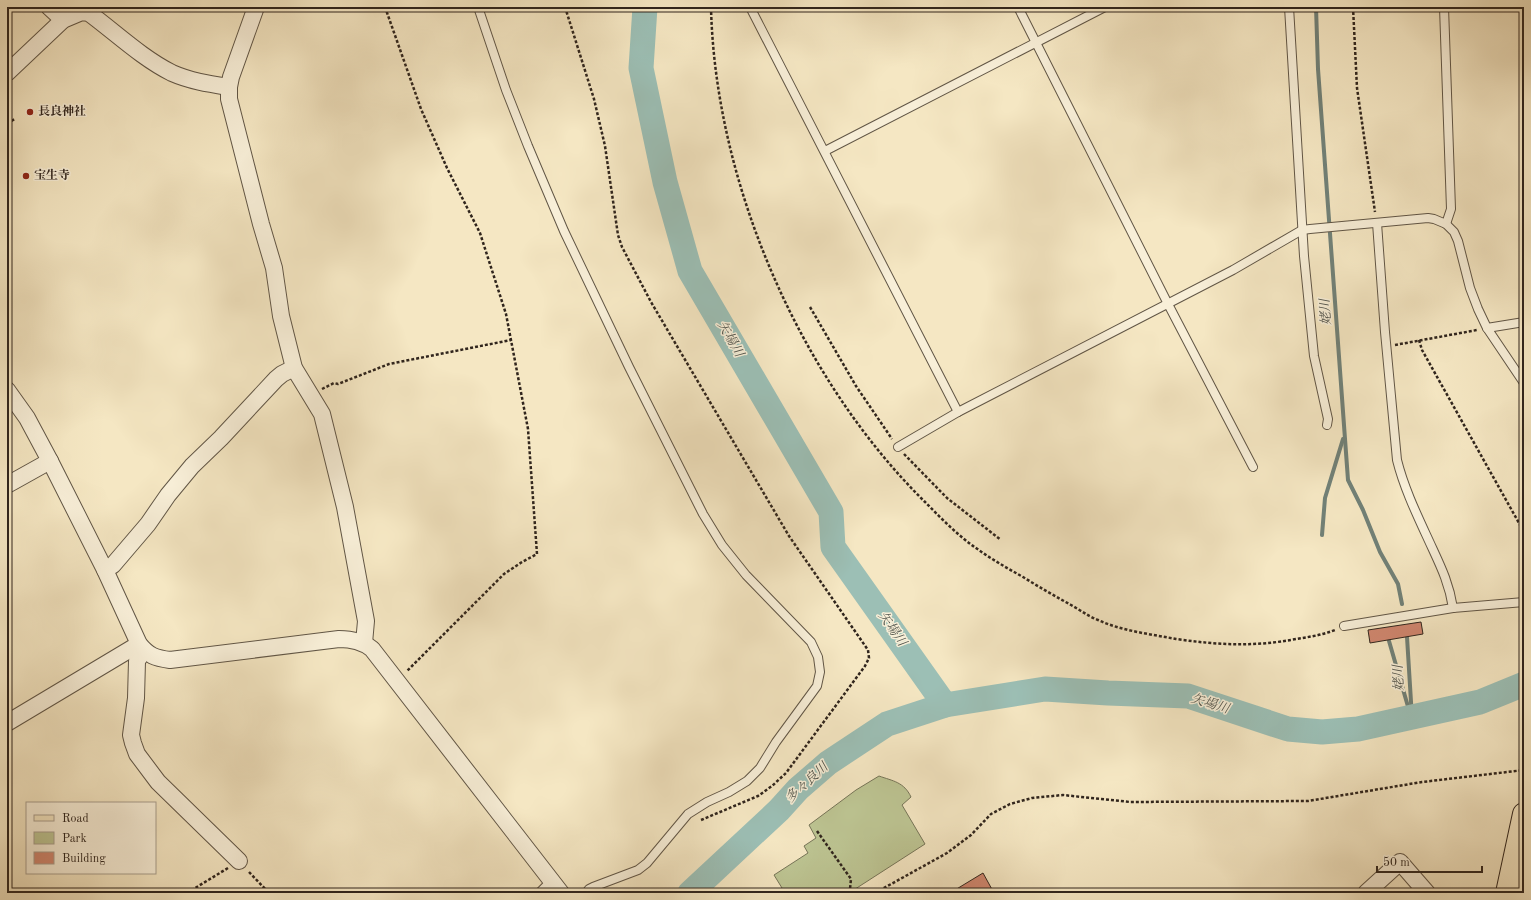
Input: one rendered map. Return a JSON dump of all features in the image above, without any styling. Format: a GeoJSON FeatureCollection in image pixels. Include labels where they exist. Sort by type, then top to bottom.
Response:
{"type":"FeatureCollection","features":[{"type":"Feature","properties":{"kind":"main road"},"geometry":{"type":"LineString","coordinates":[[1507,893],[1524,814]]}},
{"type":"Feature","properties":{"kind":"street"},"geometry":{"type":"LineString","coordinates":[[49,7],[63,20]]}},
{"type":"Feature","properties":{"kind":"street"},"geometry":{"type":"LineString","coordinates":[[89,13],[104,7]]}},
{"type":"Feature","properties":{"kind":"street"},"geometry":{"type":"LineString","coordinates":[[256,7],[231,77],[229,87],[232,112],[274,268],[281,316],[294,368],[322,414],[344,507],[366,621],[364,643]]}},
{"type":"Feature","properties":{"kind":"street"},"geometry":{"type":"LineString","coordinates":[[7,73],[63,20],[82,12],[89,13],[143,55],[171,72],[186,78],[229,87]]}},
{"type":"Feature","properties":{"kind":"street"},"geometry":{"type":"LineString","coordinates":[[105,570],[112,565],[148,524],[168,495],[192,466],[221,438],[276,379],[294,368]]}},
{"type":"Feature","properties":{"kind":"street"},"geometry":{"type":"LineString","coordinates":[[7,390],[27,418],[50,461],[142,647],[155,658],[170,660],[339,639],[352,639],[364,643],[372,649],[556,887]]}},
{"type":"Feature","properties":{"kind":"street"},"geometry":{"type":"LineString","coordinates":[[7,484],[50,461]]}},
{"type":"Feature","properties":{"kind":"street"},"geometry":{"type":"LineString","coordinates":[[7,723],[142,647]]}},
{"type":"Feature","properties":{"kind":"street"},"geometry":{"type":"LineString","coordinates":[[142,647],[137,661],[136,698],[131,735],[137,754],[158,782],[239,862]]}},
{"type":"Feature","properties":{"kind":"street"},"geometry":{"type":"LineString","coordinates":[[1366,893],[1400,862],[1427,893]]}},
{"type":"Feature","properties":{"kind":"lane"},"geometry":{"type":"LineString","coordinates":[[478,7],[506,90],[564,231],[629,367],[703,514],[722,545],[746,575],[811,642],[818,657],[820,672],[817,686],[776,742],[760,768],[747,781],[688,814],[647,863],[638,870],[589,889],[586,893]]}},
{"type":"Feature","properties":{"kind":"lane"},"geometry":{"type":"LineString","coordinates":[[750,7],[958,412]]}},
{"type":"Feature","properties":{"kind":"lane"},"geometry":{"type":"LineString","coordinates":[[1018,7],[1168,304],[1253,467]]}},
{"type":"Feature","properties":{"kind":"lane"},"geometry":{"type":"LineString","coordinates":[[825,151],[1105,7]]}},
{"type":"Feature","properties":{"kind":"lane"},"geometry":{"type":"LineString","coordinates":[[1290,7],[1314,356],[1328,419],[1327,425]]}},
{"type":"Feature","properties":{"kind":"lane"},"geometry":{"type":"LineString","coordinates":[[1444,7],[1451,209],[1446,224]]}},
{"type":"Feature","properties":{"kind":"lane"},"geometry":{"type":"LineString","coordinates":[[898,447],[958,412],[1233,270],[1306,229],[1428,218],[1446,224],[1454,232],[1458,241],[1470,288],[1487,328],[1524,382]]}},
{"type":"Feature","properties":{"kind":"lane"},"geometry":{"type":"LineString","coordinates":[[1373,223],[1397,460],[1401,475],[1418,518],[1447,580],[1453,608]]}},
{"type":"Feature","properties":{"kind":"lane"},"geometry":{"type":"LineString","coordinates":[[1487,328],[1524,322]]}},
{"type":"Feature","properties":{"kind":"lane"},"geometry":{"type":"LineString","coordinates":[[1344,626],[1453,608],[1524,602]]}},
{"type":"Feature","properties":{"kind":"lane"},"geometry":{"type":"LineString","coordinates":[[539,893],[556,887]]}},
{"type":"Feature","properties":{"kind":"path"},"geometry":{"type":"LineString","coordinates":[[385,7],[421,109],[447,168],[480,233],[506,314],[528,429],[538,554],[522,562],[504,574],[396,682]]}},
{"type":"Feature","properties":{"kind":"path"},"geometry":{"type":"LineString","coordinates":[[565,7],[594,99],[605,146],[618,235],[622,248],[651,302],[789,536],[868,650],[869,658],[865,666],[786,773],[772,786],[758,796],[734,807],[674,830]]}},
{"type":"Feature","properties":{"kind":"path"},"geometry":{"type":"LineString","coordinates":[[1353,7],[1357,88],[1373,223]]}},
{"type":"Feature","properties":{"kind":"path"},"geometry":{"type":"LineString","coordinates":[[7,123],[15,119]]}},
{"type":"Feature","properties":{"kind":"path"},"geometry":{"type":"LineString","coordinates":[[810,307],[856,386],[898,447],[947,498],[1001,540]]}},
{"type":"Feature","properties":{"kind":"path"},"geometry":{"type":"LineString","coordinates":[[1386,346],[1487,328]]}},
{"type":"Feature","properties":{"kind":"path"},"geometry":{"type":"LineString","coordinates":[[311,395],[334,383],[338,384],[389,364],[511,340]]}},
{"type":"Feature","properties":{"kind":"path"},"geometry":{"type":"LineString","coordinates":[[1419,340],[1422,350],[1524,532]]}},
{"type":"Feature","properties":{"kind":"path"},"geometry":{"type":"LineString","coordinates":[[875,893],[946,853],[971,834],[991,814],[1010,804],[1032,798],[1063,795],[1130,802],[1308,800],[1422,782],[1524,770]]}},
{"type":"Feature","properties":{"kind":"path"},"geometry":{"type":"LineString","coordinates":[[817,831],[851,879],[850,889],[846,893]]}},
{"type":"Feature","properties":{"kind":"path"},"geometry":{"type":"LineString","coordinates":[[187,893],[239,862],[269,893]]}},
{"type":"Feature","properties":{"kind":"green space"},"geometry":{"type":"Polygon","coordinates":[[[879,776],[898,783],[908,792],[911,797],[902,805],[925,844],[849,893],[774,893],[782,888],[774,875],[808,853],[804,846],[816,838],[809,825],[856,790],[879,776]]]}},
{"type":"Feature","properties":{"kind":"building"},"geometry":{"type":"Polygon","coordinates":[[[1421,622],[1423,634],[1370,643],[1368,630],[1421,622]]]}},
{"type":"Feature","properties":{"kind":"building"},"geometry":{"type":"Polygon","coordinates":[[[983,873],[994,893],[950,893],[983,873]]]}},
{"type":"Feature","properties":{"kind":"waterway","name":"矢場川"},"geometry":{"type":"LineString","coordinates":[[645,7],[641,68],[665,182],[690,271],[831,512],[833,547],[945,705]]}},
{"type":"Feature","properties":{"kind":"waterway","name":"姥川"},"geometry":{"type":"LineString","coordinates":[[1316,7],[1318,69],[1348,480],[1363,510],[1380,552],[1398,584],[1402,604]]}},
{"type":"Feature","properties":{"kind":"waterway"},"geometry":{"type":"LineString","coordinates":[[1322,535],[1325,498],[1343,439]]}},
{"type":"Feature","properties":{"kind":"waterway","name":"姥川"},"geometry":{"type":"LineString","coordinates":[[1407,637],[1412,718]]}},
{"type":"Feature","properties":{"kind":"waterway"},"geometry":{"type":"LineString","coordinates":[[1389,641],[1409,710]]}},
{"type":"Feature","properties":{"kind":"waterway","name":"矢場川"},"geometry":{"type":"LineString","coordinates":[[690,893],[779,810],[798,789],[828,763],[887,724],[945,705],[1045,689],[1188,696],[1288,729],[1322,732],[1358,729],[1480,702],[1524,684]]}},
{"type":"Feature","properties":{"kind":"place","name":"長良神社"},"geometry":{"type":"Point","coordinates":[30,112]}},
{"type":"Feature","properties":{"kind":"place","name":"宝生寺"},"geometry":{"type":"Point","coordinates":[26,176]}},
{"type":"Feature","properties":{"kind":"water label","name":"多々良川"},"geometry":{"type":"Point","coordinates":[807,783]}}]}
